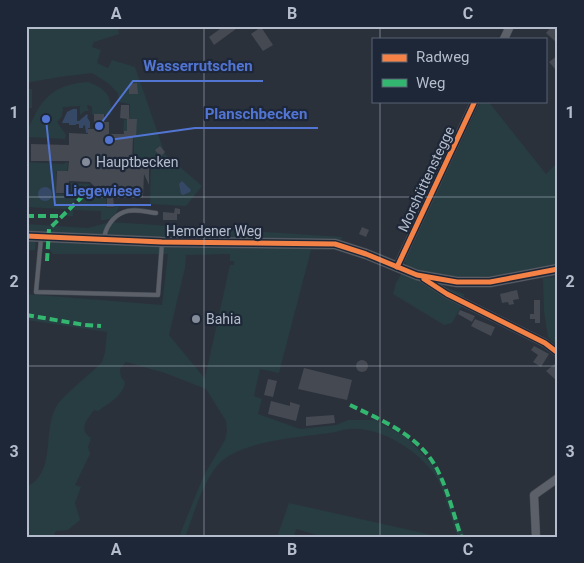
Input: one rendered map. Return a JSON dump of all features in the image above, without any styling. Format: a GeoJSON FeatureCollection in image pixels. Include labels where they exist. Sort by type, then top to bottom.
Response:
{"type":"FeatureCollection","features":[{"type":"Feature","properties":{"kind":"street"},"geometry":{"type":"LineString","coordinates":[[504,38],[510,26]]}},
{"type":"Feature","properties":{"kind":"street","name":"Morshüttenstegge"},"geometry":{"type":"LineString","coordinates":[[397,267],[475,102]]}},
{"type":"Feature","properties":{"kind":"street","name":"Hemdener Weg"},"geometry":{"type":"LineString","coordinates":[[26,236],[162,242],[335,244],[366,254],[417,275],[457,282],[490,282],[558,268]]}},
{"type":"Feature","properties":{"kind":"street"},"geometry":{"type":"LineString","coordinates":[[417,275],[447,294],[545,343],[558,353]]}},
{"type":"Feature","properties":{"kind":"street"},"geometry":{"type":"LineString","coordinates":[[536,537],[534,495],[558,478]]}},
{"type":"Feature","properties":{"kind":"lane"},"geometry":{"type":"LineString","coordinates":[[104,239],[106,228],[124,212],[156,213]]}},
{"type":"Feature","properties":{"kind":"lane"},"geometry":{"type":"LineString","coordinates":[[41,236],[36,292],[158,295],[162,242]]}},
{"type":"Feature","properties":{"kind":"green space"},"geometry":{"type":"Polygon","coordinates":[[[26,26],[118,26],[119,34],[94,42],[92,47],[101,50],[97,63],[108,68],[112,60],[135,67],[165,154],[202,186],[186,206],[150,204],[151,164],[134,162],[134,134],[123,133],[124,120],[129,119],[130,104],[119,102],[118,93],[108,83],[92,73],[26,83],[26,26]]]}},
{"type":"Feature","properties":{"kind":"green space"},"geometry":{"type":"Polygon","coordinates":[[[88,82],[99,87],[107,94],[111,115],[94,115],[92,114],[92,107],[89,105],[87,106],[89,111],[85,111],[80,115],[80,106],[63,107],[62,116],[57,122],[66,135],[65,139],[29,137],[30,161],[26,161],[26,133],[48,96],[69,85],[88,82]]]}},
{"type":"Feature","properties":{"kind":"green space"},"geometry":{"type":"Polygon","coordinates":[[[26,89],[32,89],[32,108],[26,108],[26,89]]]}},
{"type":"Feature","properties":{"kind":"green space"},"geometry":{"type":"Polygon","coordinates":[[[481,102],[489,102],[546,174],[558,162],[558,264],[496,275],[465,277],[434,274],[407,266],[404,260],[481,102]]]}},
{"type":"Feature","properties":{"kind":"green space"},"geometry":{"type":"Polygon","coordinates":[[[26,162],[63,164],[68,162],[67,171],[56,171],[56,194],[69,194],[70,183],[91,184],[66,209],[26,207],[26,162]]]}},
{"type":"Feature","properties":{"kind":"green space"},"geometry":{"type":"Polygon","coordinates":[[[99,190],[101,190],[101,197],[114,197],[114,199],[106,199],[107,208],[114,208],[115,204],[119,205],[113,217],[101,220],[101,211],[73,210],[73,216],[65,216],[86,196],[99,196],[99,190]]]}},
{"type":"Feature","properties":{"kind":"green space"},"geometry":{"type":"Polygon","coordinates":[[[110,222],[343,237],[333,249],[311,250],[279,373],[260,369],[254,396],[262,399],[258,414],[300,429],[336,425],[348,420],[375,420],[406,437],[439,471],[465,537],[458,537],[441,486],[433,472],[424,462],[402,444],[389,437],[362,429],[349,429],[254,445],[226,458],[216,467],[206,483],[185,537],[179,537],[203,477],[225,440],[227,431],[226,421],[206,389],[165,373],[126,362],[120,369],[121,377],[125,382],[122,391],[115,399],[98,411],[94,410],[85,424],[85,432],[91,438],[88,447],[90,454],[75,485],[81,487],[75,503],[80,520],[68,530],[56,531],[53,537],[26,537],[26,487],[35,481],[45,463],[55,409],[63,398],[102,362],[107,332],[26,320],[26,294],[162,305],[168,254],[53,254],[49,249],[49,240],[36,240],[35,250],[26,250],[26,224],[88,228],[110,222]],[[230,254],[186,255],[185,268],[169,335],[206,380],[230,265],[234,265],[234,261],[230,261],[230,254]]]}},
{"type":"Feature","properties":{"kind":"green space"},"geometry":{"type":"Polygon","coordinates":[[[403,271],[464,294],[462,305],[452,323],[444,325],[393,294],[396,283],[403,271]]]}},
{"type":"Feature","properties":{"kind":"green space"},"geometry":{"type":"Polygon","coordinates":[[[558,277],[558,347],[548,337],[544,311],[543,278],[558,277]]]}},
{"type":"Feature","properties":{"kind":"green space"},"geometry":{"type":"Polygon","coordinates":[[[289,503],[441,537],[323,537],[296,529],[294,537],[277,537],[289,503]]]}},
{"type":"Feature","properties":{"kind":"water"},"geometry":{"type":"Polygon","coordinates":[[[77,109],[77,121],[87,114],[90,122],[88,133],[86,133],[85,125],[83,128],[79,128],[79,124],[69,125],[69,123],[62,123],[67,112],[77,109]]]}},
{"type":"Feature","properties":{"kind":"water"},"geometry":{"type":"Polygon","coordinates":[[[182,181],[191,190],[183,195],[181,194],[179,184],[182,181]]]}},
{"type":"Feature","properties":{"kind":"water"},"geometry":{"type":"Polygon","coordinates":[[[45,187],[50,189],[52,194],[50,199],[45,201],[40,199],[38,194],[40,189],[45,187]]]}},
{"type":"Feature","properties":{"kind":"building"},"geometry":{"type":"Polygon","coordinates":[[[224,26],[240,26],[214,45],[209,37],[224,26]]]}},
{"type":"Feature","properties":{"kind":"building"},"geometry":{"type":"Polygon","coordinates":[[[552,26],[558,31],[558,44],[546,33],[552,26]]]}},
{"type":"Feature","properties":{"kind":"building"},"geometry":{"type":"Polygon","coordinates":[[[261,27],[273,45],[263,51],[251,34],[261,27]]]}},
{"type":"Feature","properties":{"kind":"building"},"geometry":{"type":"Polygon","coordinates":[[[558,55],[558,66],[555,69],[549,62],[558,55]]]}},
{"type":"Feature","properties":{"kind":"building"},"geometry":{"type":"Polygon","coordinates":[[[137,83],[138,94],[129,94],[129,84],[137,83]]]}},
{"type":"Feature","properties":{"kind":"building"},"geometry":{"type":"Polygon","coordinates":[[[121,105],[129,105],[129,119],[137,119],[136,137],[133,137],[132,162],[136,166],[149,165],[149,185],[144,174],[143,197],[113,196],[114,207],[107,207],[107,196],[101,196],[101,189],[97,189],[90,182],[69,181],[68,193],[56,193],[57,171],[68,171],[69,161],[31,161],[31,144],[69,145],[69,133],[88,134],[88,129],[94,129],[94,114],[104,114],[104,122],[109,122],[109,134],[124,134],[124,131],[127,131],[127,119],[120,118],[121,105]]]}},
{"type":"Feature","properties":{"kind":"building"},"geometry":{"type":"Polygon","coordinates":[[[160,146],[165,152],[160,157],[155,150],[160,146]]]}},
{"type":"Feature","properties":{"kind":"building"},"geometry":{"type":"Polygon","coordinates":[[[175,208],[180,209],[180,214],[177,214],[177,220],[163,220],[163,212],[174,213],[175,208]]]}},
{"type":"Feature","properties":{"kind":"building"},"geometry":{"type":"Polygon","coordinates":[[[362,227],[369,230],[366,237],[359,234],[362,227]]]}},
{"type":"Feature","properties":{"kind":"building"},"geometry":{"type":"Polygon","coordinates":[[[517,290],[519,299],[513,300],[514,304],[502,303],[500,294],[517,290]]]}},
{"type":"Feature","properties":{"kind":"building"},"geometry":{"type":"Polygon","coordinates":[[[534,300],[540,300],[540,323],[535,323],[535,319],[530,319],[530,314],[534,314],[534,300]]]}},
{"type":"Feature","properties":{"kind":"building"},"geometry":{"type":"Polygon","coordinates":[[[460,310],[475,316],[472,322],[458,314],[460,310]]]}},
{"type":"Feature","properties":{"kind":"building"},"geometry":{"type":"Polygon","coordinates":[[[475,319],[495,327],[491,336],[471,326],[475,319]]]}},
{"type":"Feature","properties":{"kind":"building"},"geometry":{"type":"Polygon","coordinates":[[[534,346],[549,354],[541,367],[533,362],[538,355],[531,350],[534,346]]]}},
{"type":"Feature","properties":{"kind":"building"},"geometry":{"type":"Polygon","coordinates":[[[360,360],[364,360],[368,366],[364,372],[360,372],[356,368],[356,364],[360,360]]]}},
{"type":"Feature","properties":{"kind":"building"},"geometry":{"type":"Polygon","coordinates":[[[556,363],[558,366],[558,382],[546,371],[556,363]]]}},
{"type":"Feature","properties":{"kind":"building"},"geometry":{"type":"Polygon","coordinates":[[[304,368],[352,380],[347,400],[298,389],[304,368]]]}},
{"type":"Feature","properties":{"kind":"building"},"geometry":{"type":"Polygon","coordinates":[[[268,379],[277,381],[273,397],[264,395],[268,379]]]}},
{"type":"Feature","properties":{"kind":"building"},"geometry":{"type":"Polygon","coordinates":[[[271,401],[290,406],[290,402],[300,405],[296,421],[268,414],[271,401]]]}},
{"type":"Feature","properties":{"kind":"building"},"geometry":{"type":"Polygon","coordinates":[[[334,415],[335,423],[306,426],[306,417],[334,415]]]}},
{"type":"Feature","properties":{"kind":"marked path"},"geometry":{"type":"LineString","coordinates":[[47,261],[49,229],[88,191]]}},
{"type":"Feature","properties":{"kind":"marked path"},"geometry":{"type":"LineString","coordinates":[[26,216],[62,216]]}},
{"type":"Feature","properties":{"kind":"marked path"},"geometry":{"type":"LineString","coordinates":[[26,315],[101,326]]}},
{"type":"Feature","properties":{"kind":"marked path"},"geometry":{"type":"LineString","coordinates":[[350,405],[400,431],[422,448],[438,471],[451,503],[461,537]]}},
{"type":"Feature","properties":{"kind":"cycle path"},"geometry":{"type":"LineString","coordinates":[[397,267],[475,102]]}},
{"type":"Feature","properties":{"kind":"cycle path"},"geometry":{"type":"LineString","coordinates":[[26,236],[162,242],[335,244],[366,254],[417,275],[457,282],[490,282],[558,269]]}},
{"type":"Feature","properties":{"kind":"cycle path"},"geometry":{"type":"LineString","coordinates":[[424,279],[447,294],[545,343],[558,353]]}},
{"type":"Feature","properties":{"kind":"place","name":"Liegewiese"},"geometry":{"type":"Point","coordinates":[46,119]}},
{"type":"Feature","properties":{"kind":"place","name":"Wasserrutschen"},"geometry":{"type":"Point","coordinates":[99,126]}},
{"type":"Feature","properties":{"kind":"place","name":"Planschbecken"},"geometry":{"type":"Point","coordinates":[109,140]}},
{"type":"Feature","properties":{"kind":"place","name":"Hauptbecken"},"geometry":{"type":"Point","coordinates":[86,162]}},
{"type":"Feature","properties":{"kind":"place","name":"Bahia"},"geometry":{"type":"Point","coordinates":[196,319]}}]}
